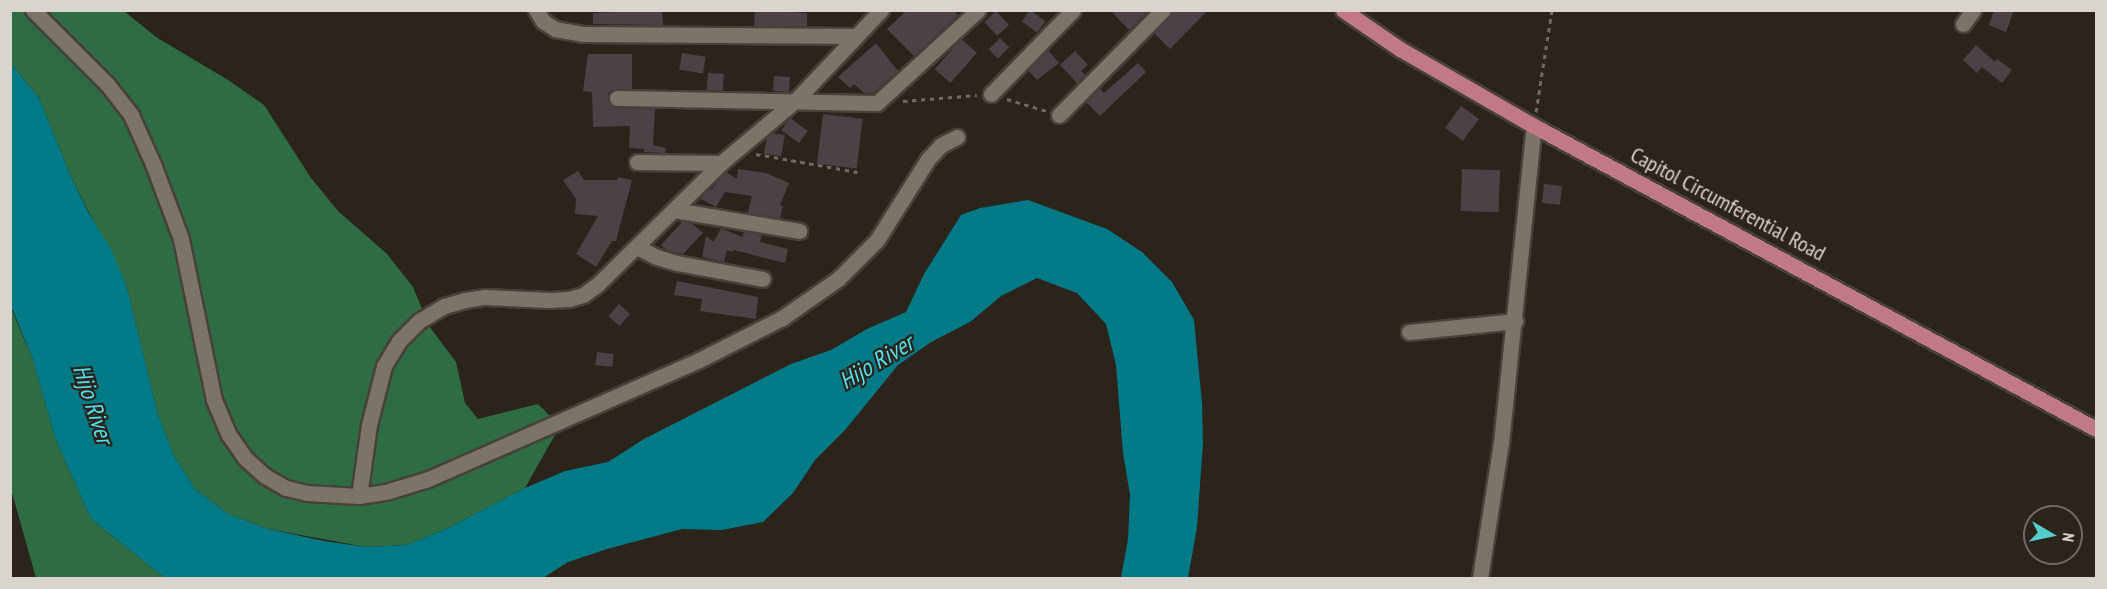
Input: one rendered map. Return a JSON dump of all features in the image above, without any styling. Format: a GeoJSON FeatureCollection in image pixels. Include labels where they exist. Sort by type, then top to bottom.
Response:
{"type":"FeatureCollection","features":[{"type":"Feature","properties":{"kind":"main road","name":"Capitol Circumferential Road"},"geometry":{"type":"LineString","coordinates":[[1343,10],[1400,50],[1534,126],[2097,429]]}},
{"type":"Feature","properties":{"kind":"street"},"geometry":{"type":"LineString","coordinates":[[33,10],[107,84],[131,115],[153,164],[181,239],[214,400],[229,435],[246,459],[265,476],[286,488],[340,497],[389,491],[426,480],[699,360],[782,318],[838,279],[877,240],[928,159],[941,145],[957,137]]}},
{"type":"Feature","properties":{"kind":"street"},"geometry":{"type":"LineString","coordinates":[[536,10],[543,21],[555,29],[584,34],[856,36]]}},
{"type":"Feature","properties":{"kind":"street"},"geometry":{"type":"LineString","coordinates":[[359,496],[369,425],[384,366],[399,341],[419,321],[444,306],[465,300],[485,297],[549,300],[569,299],[584,295],[637,247],[721,163],[796,100],[881,10]]}},
{"type":"Feature","properties":{"kind":"street"},"geometry":{"type":"LineString","coordinates":[[617,98],[877,103],[978,10]]}},
{"type":"Feature","properties":{"kind":"street"},"geometry":{"type":"LineString","coordinates":[[991,94],[1072,10]]}},
{"type":"Feature","properties":{"kind":"street"},"geometry":{"type":"LineString","coordinates":[[1059,114],[1163,10]]}},
{"type":"Feature","properties":{"kind":"street"},"geometry":{"type":"LineString","coordinates":[[1963,24],[1973,10]]}},
{"type":"Feature","properties":{"kind":"street"},"geometry":{"type":"LineString","coordinates":[[1480,579],[1501,443],[1534,126]]}},
{"type":"Feature","properties":{"kind":"street"},"geometry":{"type":"LineString","coordinates":[[637,162],[721,163]]}},
{"type":"Feature","properties":{"kind":"street"},"geometry":{"type":"LineString","coordinates":[[674,210],[799,231]]}},
{"type":"Feature","properties":{"kind":"street"},"geometry":{"type":"LineString","coordinates":[[637,247],[657,257],[677,263],[763,279]]}},
{"type":"Feature","properties":{"kind":"street"},"geometry":{"type":"LineString","coordinates":[[1409,332],[1515,321]]}},
{"type":"Feature","properties":{"kind":"path"},"geometry":{"type":"LineString","coordinates":[[1534,126],[1552,10]]}},
{"type":"Feature","properties":{"kind":"path"},"geometry":{"type":"LineString","coordinates":[[877,103],[991,94],[1059,114]]}},
{"type":"Feature","properties":{"kind":"path"},"geometry":{"type":"LineString","coordinates":[[737,151],[857,172]]}},
{"type":"Feature","properties":{"kind":"green space"},"geometry":{"type":"Polygon","coordinates":[[[11,11],[124,11],[156,37],[228,80],[264,105],[311,178],[338,211],[387,254],[413,287],[429,326],[456,362],[465,403],[478,419],[538,404],[560,426],[525,488],[448,528],[407,545],[366,547],[268,529],[228,514],[195,489],[173,454],[158,415],[127,288],[71,177],[39,98],[11,64],[11,11]]]}},
{"type":"Feature","properties":{"kind":"green space"},"geometry":{"type":"Polygon","coordinates":[[[10,306],[32,357],[56,440],[91,519],[165,578],[36,578],[11,489],[10,306]]]}},
{"type":"Feature","properties":{"kind":"water","name":"Hijo River"},"geometry":{"type":"Polygon","coordinates":[[[11,64],[39,98],[71,177],[89,214],[111,249],[127,288],[158,415],[173,454],[195,489],[228,514],[268,529],[324,541],[366,547],[407,545],[448,528],[525,488],[565,471],[608,462],[644,439],[791,364],[831,350],[867,329],[906,312],[924,274],[961,215],[980,208],[1028,200],[1107,229],[1142,252],[1172,282],[1194,320],[1202,403],[1203,443],[1197,527],[1188,578],[1121,578],[1128,539],[1130,495],[1123,453],[1116,365],[1106,324],[1077,293],[1037,278],[1001,296],[970,322],[931,342],[898,365],[845,430],[815,460],[793,493],[763,522],[722,530],[682,529],[568,562],[543,578],[165,578],[91,519],[56,440],[32,357],[11,306],[11,64]]]}},
{"type":"Feature","properties":{"kind":"building"},"geometry":{"type":"Polygon","coordinates":[[[662,10],[663,25],[593,24],[593,13],[662,10]]]}},
{"type":"Feature","properties":{"kind":"building"},"geometry":{"type":"Polygon","coordinates":[[[755,10],[807,13],[807,26],[754,26],[755,10]]]}},
{"type":"Feature","properties":{"kind":"building"},"geometry":{"type":"Polygon","coordinates":[[[907,10],[954,10],[958,15],[914,56],[887,29],[907,10]]]}},
{"type":"Feature","properties":{"kind":"building"},"geometry":{"type":"Polygon","coordinates":[[[1030,10],[1045,21],[1037,32],[1022,21],[1030,10]]]}},
{"type":"Feature","properties":{"kind":"building"},"geometry":{"type":"Polygon","coordinates":[[[1110,10],[1149,10],[1129,30],[1110,10]]]}},
{"type":"Feature","properties":{"kind":"building"},"geometry":{"type":"Polygon","coordinates":[[[1172,10],[1208,10],[1170,49],[1154,33],[1172,10]]]}},
{"type":"Feature","properties":{"kind":"building"},"geometry":{"type":"Polygon","coordinates":[[[1994,10],[2014,10],[2006,32],[1989,25],[1994,10]]]}},
{"type":"Feature","properties":{"kind":"building"},"geometry":{"type":"Polygon","coordinates":[[[996,11],[1009,25],[997,36],[984,22],[996,11]]]}},
{"type":"Feature","properties":{"kind":"building"},"geometry":{"type":"Polygon","coordinates":[[[1000,38],[1009,47],[998,59],[989,49],[1000,38]]]}},
{"type":"Feature","properties":{"kind":"building"},"geometry":{"type":"Polygon","coordinates":[[[961,39],[977,53],[951,83],[935,69],[961,39]]]}},
{"type":"Feature","properties":{"kind":"building"},"geometry":{"type":"Polygon","coordinates":[[[876,43],[898,71],[873,93],[864,93],[854,84],[850,88],[838,77],[876,43]]]}},
{"type":"Feature","properties":{"kind":"building"},"geometry":{"type":"Polygon","coordinates":[[[1976,45],[1995,62],[1997,59],[2012,70],[2002,83],[1982,67],[1977,73],[1963,60],[1976,45]]]}},
{"type":"Feature","properties":{"kind":"building"},"geometry":{"type":"Polygon","coordinates":[[[1048,50],[1059,63],[1037,80],[1028,70],[1048,50]]]}},
{"type":"Feature","properties":{"kind":"building"},"geometry":{"type":"Polygon","coordinates":[[[1075,51],[1088,65],[1081,71],[1085,75],[1077,83],[1060,65],[1075,51]]]}},
{"type":"Feature","properties":{"kind":"building"},"geometry":{"type":"Polygon","coordinates":[[[682,53],[706,57],[703,74],[679,70],[682,53]]]}},
{"type":"Feature","properties":{"kind":"building"},"geometry":{"type":"Polygon","coordinates":[[[588,54],[632,54],[632,89],[612,90],[608,93],[608,102],[617,108],[655,109],[653,145],[666,148],[665,153],[644,152],[644,149],[629,148],[630,126],[593,127],[592,92],[583,91],[588,54]]]}},
{"type":"Feature","properties":{"kind":"building"},"geometry":{"type":"Polygon","coordinates":[[[1138,63],[1146,72],[1100,116],[1086,102],[1099,88],[1104,93],[1138,63]]]}},
{"type":"Feature","properties":{"kind":"building"},"geometry":{"type":"Polygon","coordinates":[[[708,73],[724,74],[723,91],[707,90],[708,73]]]}},
{"type":"Feature","properties":{"kind":"building"},"geometry":{"type":"Polygon","coordinates":[[[774,76],[790,77],[789,92],[773,91],[774,76]]]}},
{"type":"Feature","properties":{"kind":"building"},"geometry":{"type":"Polygon","coordinates":[[[1461,106],[1479,119],[1463,141],[1445,128],[1461,106]]]}},
{"type":"Feature","properties":{"kind":"building"},"geometry":{"type":"Polygon","coordinates":[[[823,114],[863,119],[857,169],[817,164],[823,114]]]}},
{"type":"Feature","properties":{"kind":"building"},"geometry":{"type":"Polygon","coordinates":[[[790,118],[808,131],[799,143],[781,130],[790,118]]]}},
{"type":"Feature","properties":{"kind":"building"},"geometry":{"type":"Polygon","coordinates":[[[772,133],[785,135],[781,156],[764,154],[767,137],[772,133]]]}},
{"type":"Feature","properties":{"kind":"building"},"geometry":{"type":"Polygon","coordinates":[[[738,169],[766,173],[789,183],[780,205],[783,206],[780,218],[748,213],[752,196],[725,192],[716,207],[699,198],[709,189],[711,190],[726,172],[737,179],[738,169]]]}},
{"type":"Feature","properties":{"kind":"building"},"geometry":{"type":"Polygon","coordinates":[[[1462,169],[1500,170],[1499,212],[1461,211],[1462,169]]]}},
{"type":"Feature","properties":{"kind":"building"},"geometry":{"type":"Polygon","coordinates":[[[578,171],[584,180],[617,180],[618,177],[632,180],[616,241],[612,241],[596,267],[576,254],[598,216],[575,214],[576,199],[563,180],[578,171]]]}},
{"type":"Feature","properties":{"kind":"building"},"geometry":{"type":"Polygon","coordinates":[[[1544,184],[1562,186],[1560,205],[1542,203],[1544,184]]]}},
{"type":"Feature","properties":{"kind":"building"},"geometry":{"type":"Polygon","coordinates":[[[683,221],[691,223],[703,233],[683,254],[666,250],[661,245],[683,221]]]}},
{"type":"Feature","properties":{"kind":"building"},"geometry":{"type":"Polygon","coordinates":[[[721,228],[742,237],[744,232],[762,235],[760,242],[788,249],[785,263],[734,250],[732,252],[727,250],[724,262],[702,257],[706,236],[714,242],[721,228]]]}},
{"type":"Feature","properties":{"kind":"building"},"geometry":{"type":"Polygon","coordinates":[[[677,281],[758,297],[756,319],[700,311],[702,299],[674,295],[677,281]]]}},
{"type":"Feature","properties":{"kind":"building"},"geometry":{"type":"Polygon","coordinates":[[[619,304],[630,314],[619,326],[608,316],[619,304]]]}},
{"type":"Feature","properties":{"kind":"building"},"geometry":{"type":"Polygon","coordinates":[[[597,352],[614,354],[612,367],[595,365],[597,352]]]}}]}
